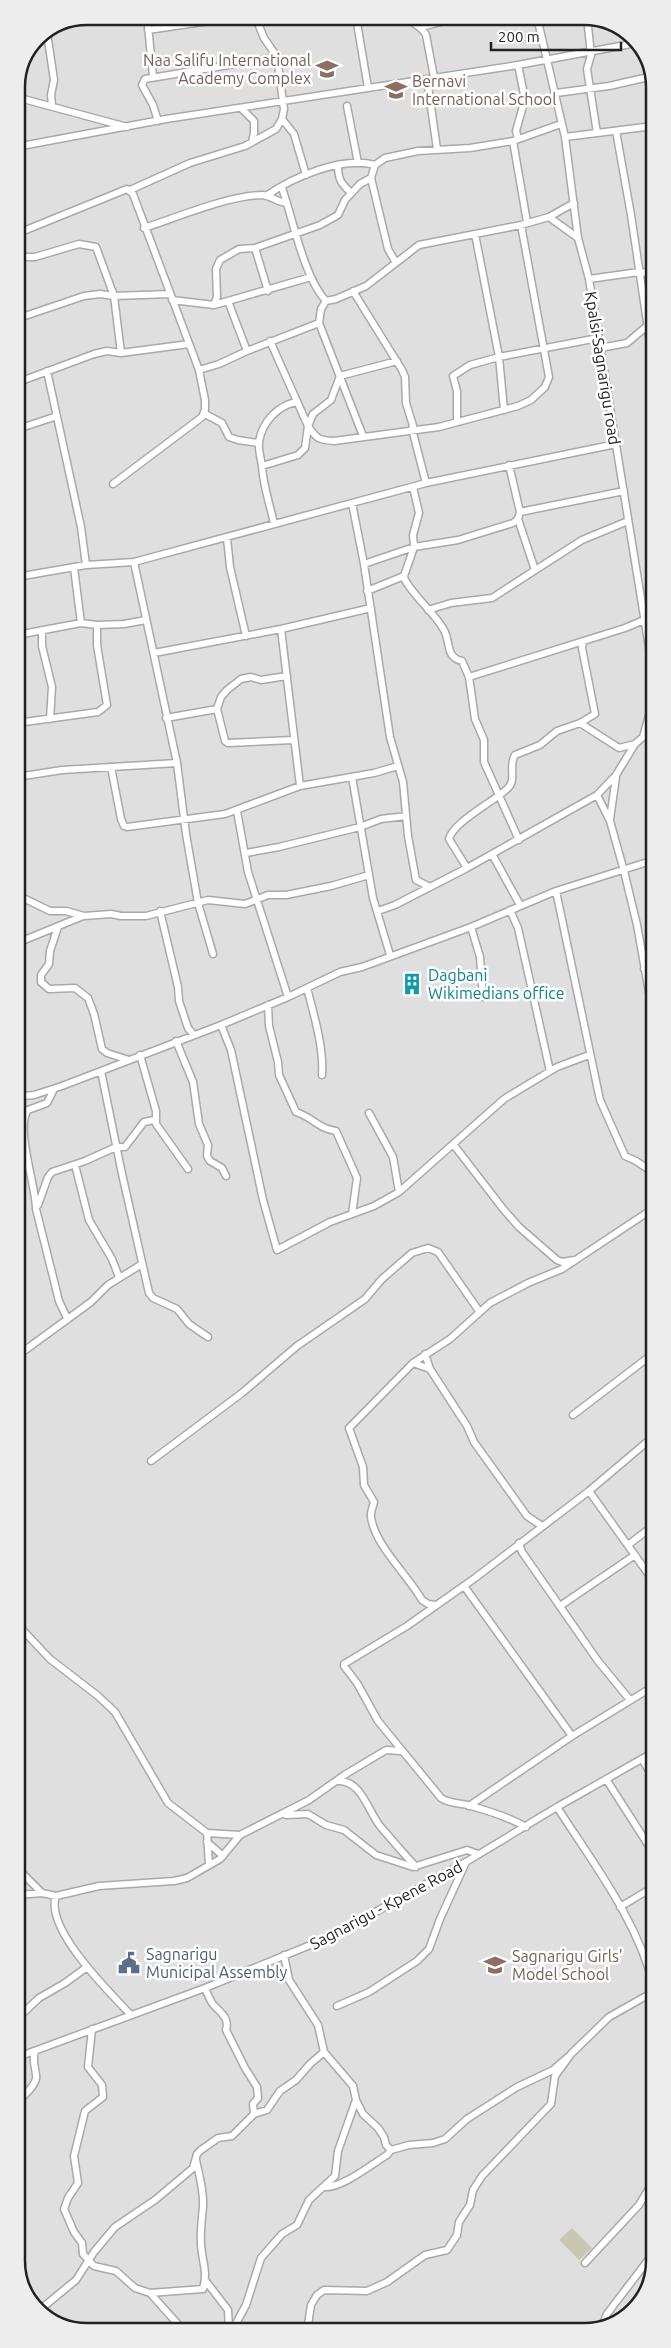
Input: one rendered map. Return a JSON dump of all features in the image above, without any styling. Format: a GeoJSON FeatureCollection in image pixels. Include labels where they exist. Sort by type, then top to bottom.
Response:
{"type":"FeatureCollection","features":[{"type":"Feature","properties":{"kind":"street"},"geometry":{"type":"LineString","coordinates":[[148,25],[153,76]]}},
{"type":"Feature","properties":{"kind":"street"},"geometry":{"type":"LineString","coordinates":[[148,30],[182,25]]}},
{"type":"Feature","properties":{"kind":"street"},"geometry":{"type":"LineString","coordinates":[[25,226],[130,190],[190,163],[209,159],[252,142],[276,129],[282,119],[284,100],[277,57],[264,38],[259,25]]}},
{"type":"Feature","properties":{"kind":"street"},"geometry":{"type":"LineString","coordinates":[[358,25],[368,88]]}},
{"type":"Feature","properties":{"kind":"street"},"geometry":{"type":"LineString","coordinates":[[417,25],[421,27],[426,35],[437,149]]}},
{"type":"Feature","properties":{"kind":"street"},"geometry":{"type":"LineString","coordinates":[[421,27],[429,25]]}},
{"type":"Feature","properties":{"kind":"street","name":"Kpalsi-Sagnarigu road"},"geometry":{"type":"LineString","coordinates":[[539,25],[565,137],[578,238],[589,279],[646,632]]}},
{"type":"Feature","properties":{"kind":"street"},"geometry":{"type":"LineString","coordinates":[[588,25],[590,51],[587,68],[597,133]]}},
{"type":"Feature","properties":{"kind":"street"},"geometry":{"type":"LineString","coordinates":[[48,39],[54,80],[51,95],[52,105]]}},
{"type":"Feature","properties":{"kind":"street"},"geometry":{"type":"LineString","coordinates":[[25,145],[158,121],[518,65],[629,44]]}},
{"type":"Feature","properties":{"kind":"street"},"geometry":{"type":"LineString","coordinates":[[158,121],[153,105],[142,85],[145,79],[153,76],[277,57]]}},
{"type":"Feature","properties":{"kind":"street"},"geometry":{"type":"LineString","coordinates":[[270,341],[308,426],[316,438],[322,440],[439,427],[504,410],[531,400],[545,387],[549,377],[543,350],[524,224],[516,140],[516,131],[525,99],[518,65]]}},
{"type":"Feature","properties":{"kind":"street"},"geometry":{"type":"LineString","coordinates":[[556,93],[590,89],[645,78]]}},
{"type":"Feature","properties":{"kind":"street"},"geometry":{"type":"LineString","coordinates":[[25,99],[52,105],[128,128]]}},
{"type":"Feature","properties":{"kind":"street"},"geometry":{"type":"LineString","coordinates":[[347,106],[358,163]]}},
{"type":"Feature","properties":{"kind":"street"},"geometry":{"type":"LineString","coordinates":[[241,108],[254,121],[252,142]]}},
{"type":"Feature","properties":{"kind":"street"},"geometry":{"type":"LineString","coordinates":[[282,119],[294,134],[306,175]]}},
{"type":"Feature","properties":{"kind":"street"},"geometry":{"type":"LineString","coordinates":[[395,262],[388,249],[371,178],[375,165],[385,158],[437,149],[470,148],[516,140],[561,124]]}},
{"type":"Feature","properties":{"kind":"street"},"geometry":{"type":"LineString","coordinates":[[565,137],[646,127]]}},
{"type":"Feature","properties":{"kind":"street"},"geometry":{"type":"LineString","coordinates":[[616,131],[646,305]]}},
{"type":"Feature","properties":{"kind":"street"},"geometry":{"type":"LineString","coordinates":[[144,228],[233,200],[266,196],[282,188],[291,180],[338,165],[358,163],[375,165]]}},
{"type":"Feature","properties":{"kind":"street"},"geometry":{"type":"LineString","coordinates":[[338,165],[338,178],[343,187],[351,194]]}},
{"type":"Feature","properties":{"kind":"street"},"geometry":{"type":"LineString","coordinates":[[214,305],[217,297],[216,269],[220,260],[239,249],[254,248],[320,225],[338,215],[340,208],[351,194],[360,184],[371,178]]}},
{"type":"Feature","properties":{"kind":"street"},"geometry":{"type":"LineString","coordinates":[[282,188],[311,277],[318,292],[326,301]]}},
{"type":"Feature","properties":{"kind":"street"},"geometry":{"type":"LineString","coordinates":[[130,190],[199,370],[205,400],[205,414]]}},
{"type":"Feature","properties":{"kind":"street"},"geometry":{"type":"LineString","coordinates":[[266,196],[282,203],[288,203]]}},
{"type":"Feature","properties":{"kind":"street"},"geometry":{"type":"LineString","coordinates":[[362,436],[319,323],[321,309],[326,301],[336,299],[366,286],[418,245],[524,224],[549,217],[574,204]]}},
{"type":"Feature","properties":{"kind":"street"},"geometry":{"type":"LineString","coordinates":[[549,217],[578,238]]}},
{"type":"Feature","properties":{"kind":"street"},"geometry":{"type":"LineString","coordinates":[[475,234],[499,357],[504,410]]}},
{"type":"Feature","properties":{"kind":"street"},"geometry":{"type":"LineString","coordinates":[[25,255],[34,256],[78,244],[96,247],[114,296],[121,353]]}},
{"type":"Feature","properties":{"kind":"street"},"geometry":{"type":"LineString","coordinates":[[254,248],[268,291]]}},
{"type":"Feature","properties":{"kind":"street"},"geometry":{"type":"LineString","coordinates":[[589,279],[646,272]]}},
{"type":"Feature","properties":{"kind":"street"},"geometry":{"type":"LineString","coordinates":[[25,315],[84,296],[100,294],[171,297],[214,305],[268,291],[311,277]]}},
{"type":"Feature","properties":{"kind":"street"},"geometry":{"type":"LineString","coordinates":[[353,291],[405,377],[406,403],[426,483]]}},
{"type":"Feature","properties":{"kind":"street"},"geometry":{"type":"LineString","coordinates":[[228,301],[247,351]]}},
{"type":"Feature","properties":{"kind":"street"},"geometry":{"type":"LineString","coordinates":[[199,370],[219,364],[270,341],[319,323]]}},
{"type":"Feature","properties":{"kind":"street"},"geometry":{"type":"LineString","coordinates":[[600,348],[627,343],[646,327]]}},
{"type":"Feature","properties":{"kind":"street"},"geometry":{"type":"LineString","coordinates":[[458,421],[453,376],[470,365],[499,357],[598,338]]}},
{"type":"Feature","properties":{"kind":"street"},"geometry":{"type":"LineString","coordinates":[[25,380],[106,351],[121,353],[189,344]]}},
{"type":"Feature","properties":{"kind":"street"},"geometry":{"type":"LineString","coordinates":[[340,376],[397,361]]}},
{"type":"Feature","properties":{"kind":"street"},"geometry":{"type":"LineString","coordinates":[[47,371],[81,527],[86,566]]}},
{"type":"Feature","properties":{"kind":"street"},"geometry":{"type":"LineString","coordinates":[[262,466],[298,456],[305,448],[308,426],[315,411],[331,400],[340,376]]}},
{"type":"Feature","properties":{"kind":"street"},"geometry":{"type":"LineString","coordinates":[[274,524],[270,505],[264,490],[258,444],[264,426],[270,417],[288,404],[297,402]]}},
{"type":"Feature","properties":{"kind":"street"},"geometry":{"type":"LineString","coordinates":[[205,414],[222,423],[229,436],[258,444]]}},
{"type":"Feature","properties":{"kind":"street"},"geometry":{"type":"LineString","coordinates":[[113,484],[205,414]]}},
{"type":"Feature","properties":{"kind":"street"},"geometry":{"type":"LineString","coordinates":[[25,427],[57,416]]}},
{"type":"Feature","properties":{"kind":"street"},"geometry":{"type":"LineString","coordinates":[[25,576],[86,566],[134,562],[413,486],[616,444]]}},
{"type":"Feature","properties":{"kind":"street"},"geometry":{"type":"LineString","coordinates":[[509,466],[520,512],[518,519],[535,570]]}},
{"type":"Feature","properties":{"kind":"street"},"geometry":{"type":"LineString","coordinates":[[413,486],[419,513],[412,535],[414,547],[404,576],[408,585],[443,630],[452,657],[462,661],[469,677],[475,719],[484,740],[484,762],[519,840]]}},
{"type":"Feature","properties":{"kind":"street"},"geometry":{"type":"LineString","coordinates":[[520,512],[624,492]]}},
{"type":"Feature","properties":{"kind":"street"},"geometry":{"type":"LineString","coordinates":[[352,503],[364,564],[390,737],[403,782],[416,880],[428,886]]}},
{"type":"Feature","properties":{"kind":"street"},"geometry":{"type":"LineString","coordinates":[[364,564],[414,547],[458,540],[513,523],[518,519]]}},
{"type":"Feature","properties":{"kind":"street"},"geometry":{"type":"LineString","coordinates":[[428,610],[450,603],[492,598],[582,540],[628,522]]}},
{"type":"Feature","properties":{"kind":"street"},"geometry":{"type":"LineString","coordinates":[[227,538],[235,589],[246,636]]}},
{"type":"Feature","properties":{"kind":"street"},"geometry":{"type":"LineString","coordinates":[[134,562],[177,763],[198,902],[213,954]]}},
{"type":"Feature","properties":{"kind":"street"},"geometry":{"type":"LineString","coordinates":[[74,568],[82,624]]}},
{"type":"Feature","properties":{"kind":"street"},"geometry":{"type":"LineString","coordinates":[[367,591],[404,576]]}},
{"type":"Feature","properties":{"kind":"street"},"geometry":{"type":"LineString","coordinates":[[154,653],[281,629],[371,608]]}},
{"type":"Feature","properties":{"kind":"street"},"geometry":{"type":"LineString","coordinates":[[25,634],[82,624],[97,626],[146,620]]}},
{"type":"Feature","properties":{"kind":"street"},"geometry":{"type":"LineString","coordinates":[[469,677],[625,628],[644,620]]}},
{"type":"Feature","properties":{"kind":"street"},"geometry":{"type":"LineString","coordinates":[[25,722],[98,712],[107,705],[97,645],[97,626]]}},
{"type":"Feature","properties":{"kind":"street"},"geometry":{"type":"LineString","coordinates":[[281,629],[300,786]]}},
{"type":"Feature","properties":{"kind":"street"},"geometry":{"type":"LineString","coordinates":[[42,632],[42,646],[52,687],[50,719]]}},
{"type":"Feature","properties":{"kind":"street"},"geometry":{"type":"LineString","coordinates":[[467,868],[449,839],[451,834],[478,809],[499,796],[510,786],[513,779],[512,758],[540,744],[557,731],[580,723],[595,714],[582,648],[583,641]]}},
{"type":"Feature","properties":{"kind":"street"},"geometry":{"type":"LineString","coordinates":[[287,676],[270,679],[251,677],[242,679],[221,697],[217,709],[225,741],[228,743],[293,740]]}},
{"type":"Feature","properties":{"kind":"street"},"geometry":{"type":"LineString","coordinates":[[166,718],[217,709]]}},
{"type":"Feature","properties":{"kind":"street"},"geometry":{"type":"LineString","coordinates":[[580,723],[619,748],[635,744]]}},
{"type":"Feature","properties":{"kind":"street"},"geometry":{"type":"LineString","coordinates":[[378,911],[402,902],[428,886],[467,868],[597,795],[616,775],[635,744],[643,737],[646,726]]}},
{"type":"Feature","properties":{"kind":"street"},"geometry":{"type":"LineString","coordinates":[[25,776],[62,770],[177,763]]}},
{"type":"Feature","properties":{"kind":"street"},"geometry":{"type":"LineString","coordinates":[[112,767],[124,826],[185,820],[238,811],[273,794],[300,786],[352,777],[398,766]]}},
{"type":"Feature","properties":{"kind":"street"},"geometry":{"type":"LineString","coordinates":[[610,821],[616,775]]}},
{"type":"Feature","properties":{"kind":"street"},"geometry":{"type":"LineString","coordinates":[[352,777],[369,875],[390,956]]}},
{"type":"Feature","properties":{"kind":"street"},"geometry":{"type":"LineString","coordinates":[[597,795],[610,821],[624,870],[638,925],[646,979]]}},
{"type":"Feature","properties":{"kind":"street"},"geometry":{"type":"LineString","coordinates":[[238,811],[256,901],[288,997]]}},
{"type":"Feature","properties":{"kind":"street"},"geometry":{"type":"LineString","coordinates":[[246,853],[280,848],[360,827],[381,819],[406,816]]}},
{"type":"Feature","properties":{"kind":"street"},"geometry":{"type":"LineString","coordinates":[[492,854],[520,905]]}},
{"type":"Feature","properties":{"kind":"street"},"geometry":{"type":"LineString","coordinates":[[25,1096],[54,1089],[193,1034],[221,1025],[288,997],[340,972],[362,967],[471,927],[556,891],[646,863]]}},
{"type":"Feature","properties":{"kind":"street"},"geometry":{"type":"LineString","coordinates":[[25,940],[84,916],[111,914],[146,916],[208,900],[245,904],[268,896],[286,895],[331,886],[369,875]]}},
{"type":"Feature","properties":{"kind":"street"},"geometry":{"type":"LineString","coordinates":[[556,891],[600,1100],[625,1156],[646,1168]]}},
{"type":"Feature","properties":{"kind":"street"},"geometry":{"type":"LineString","coordinates":[[25,899],[50,911],[66,911],[84,916]]}},
{"type":"Feature","properties":{"kind":"street"},"geometry":{"type":"LineString","coordinates":[[510,910],[518,928],[550,1071]]}},
{"type":"Feature","properties":{"kind":"street"},"geometry":{"type":"LineString","coordinates":[[160,911],[178,987],[178,1001],[188,1028],[193,1034]]}},
{"type":"Feature","properties":{"kind":"street"},"geometry":{"type":"LineString","coordinates":[[58,927],[50,951],[49,964],[41,975],[41,982],[49,989],[75,988],[88,998],[94,1014],[102,1049],[107,1053],[129,1060]]}},
{"type":"Feature","properties":{"kind":"street"},"geometry":{"type":"LineString","coordinates":[[471,927],[480,957],[483,997]]}},
{"type":"Feature","properties":{"kind":"street"},"geometry":{"type":"LineString","coordinates":[[307,988],[315,1018],[323,1066],[322,1075]]}},
{"type":"Feature","properties":{"kind":"street"},"geometry":{"type":"LineString","coordinates":[[268,1005],[269,1026],[278,1062],[279,1075],[296,1112],[309,1116],[322,1128],[336,1131],[346,1150],[357,1178],[352,1214]]}},
{"type":"Feature","properties":{"kind":"street"},"geometry":{"type":"LineString","coordinates":[[221,1025],[231,1050],[263,1200],[277,1250],[330,1222],[374,1206],[399,1192],[504,1099],[550,1071],[589,1054]]}},
{"type":"Feature","properties":{"kind":"street"},"geometry":{"type":"LineString","coordinates":[[176,1041],[194,1082],[199,1124],[208,1145],[207,1156],[210,1161],[222,1168],[226,1176]]}},
{"type":"Feature","properties":{"kind":"street"},"geometry":{"type":"LineString","coordinates":[[140,1055],[156,1111],[154,1120],[188,1169]]}},
{"type":"Feature","properties":{"kind":"street"},"geometry":{"type":"LineString","coordinates":[[101,1071],[149,1293],[153,1298],[173,1305],[189,1324],[208,1337]]}},
{"type":"Feature","properties":{"kind":"street"},"geometry":{"type":"LineString","coordinates":[[25,1117],[28,1110],[47,1103],[54,1089]]}},
{"type":"Feature","properties":{"kind":"street"},"geometry":{"type":"LineString","coordinates":[[369,1113],[393,1157],[399,1192]]}},
{"type":"Feature","properties":{"kind":"street"},"geometry":{"type":"LineString","coordinates":[[36,1209],[50,1174],[116,1147],[125,1147],[144,1122],[154,1120]]}},
{"type":"Feature","properties":{"kind":"street"},"geometry":{"type":"LineString","coordinates":[[25,1133],[36,1195],[36,1209],[59,1301],[67,1318]]}},
{"type":"Feature","properties":{"kind":"street"},"geometry":{"type":"LineString","coordinates":[[453,1144],[519,1227],[557,1260],[562,1262],[578,1260]]}},
{"type":"Feature","properties":{"kind":"street"},"geometry":{"type":"LineString","coordinates":[[75,1165],[88,1220],[112,1259],[119,1277]]}},
{"type":"Feature","properties":{"kind":"street"},"geometry":{"type":"LineString","coordinates":[[436,1606],[422,1600],[414,1585],[390,1555],[377,1534],[370,1514],[374,1502],[364,1485],[363,1467],[349,1428],[413,1363],[450,1338],[490,1303],[578,1260],[646,1213]]}},
{"type":"Feature","properties":{"kind":"street"},"geometry":{"type":"LineString","coordinates":[[151,1461],[242,1393],[297,1346],[365,1300],[382,1279],[412,1253],[428,1248],[438,1252],[479,1311]]}},
{"type":"Feature","properties":{"kind":"street"},"geometry":{"type":"LineString","coordinates":[[25,1350],[91,1302],[119,1277],[142,1264]]}},
{"type":"Feature","properties":{"kind":"street"},"geometry":{"type":"LineString","coordinates":[[425,1354],[430,1369],[501,1480],[528,1516],[542,1526]]}},
{"type":"Feature","properties":{"kind":"street"},"geometry":{"type":"LineString","coordinates":[[573,1415],[646,1359]]}},
{"type":"Feature","properties":{"kind":"street"},"geometry":{"type":"LineString","coordinates":[[413,1363],[430,1369]]}},
{"type":"Feature","properties":{"kind":"street"},"geometry":{"type":"LineString","coordinates":[[526,1827],[506,1817],[449,1802],[441,1798],[401,1751],[378,1720],[344,1664],[407,1626],[464,1586],[589,1491],[646,1443]]}},
{"type":"Feature","properties":{"kind":"street"},"geometry":{"type":"LineString","coordinates":[[589,1491],[646,1571]]}},
{"type":"Feature","properties":{"kind":"street"},"geometry":{"type":"LineString","coordinates":[[628,1545],[646,1531]]}},
{"type":"Feature","properties":{"kind":"street"},"geometry":{"type":"LineString","coordinates":[[520,1543],[522,1552],[604,1669],[630,1700]]}},
{"type":"Feature","properties":{"kind":"street"},"geometry":{"type":"LineString","coordinates":[[560,1606],[635,1555]]}},
{"type":"Feature","properties":{"kind":"street"},"geometry":{"type":"LineString","coordinates":[[464,1586],[572,1736]]}},
{"type":"Feature","properties":{"kind":"street"},"geometry":{"type":"LineString","coordinates":[[25,1632],[50,1659],[116,1712],[165,1798],[179,1812],[191,1819],[207,1833],[240,1835]]}},
{"type":"Feature","properties":{"kind":"street"},"geometry":{"type":"LineString","coordinates":[[469,1806],[572,1736],[646,1691]]}},
{"type":"Feature","properties":{"kind":"street"},"geometry":{"type":"LineString","coordinates":[[25,1894],[42,1893],[56,1896],[99,1886],[174,1881],[187,1878],[224,1856],[240,1835],[282,1815],[386,1750],[401,1751]]}},
{"type":"Feature","properties":{"kind":"street","name":"Sagnarigu - Kpene Road"},"geometry":{"type":"LineString","coordinates":[[25,2055],[205,1988],[330,1937],[466,1862],[557,1807],[646,1757]]}},
{"type":"Feature","properties":{"kind":"street"},"geometry":{"type":"LineString","coordinates":[[642,1759],[646,1766]]}},
{"type":"Feature","properties":{"kind":"street"},"geometry":{"type":"LineString","coordinates":[[606,1779],[646,1842]]}},
{"type":"Feature","properties":{"kind":"street"},"geometry":{"type":"LineString","coordinates":[[337,1781],[348,1783],[361,1795],[378,1822],[416,1868]]}},
{"type":"Feature","properties":{"kind":"street"},"geometry":{"type":"LineString","coordinates":[[557,1807],[620,1906],[641,1943],[646,1958]]}},
{"type":"Feature","properties":{"kind":"street"},"geometry":{"type":"LineString","coordinates":[[282,1815],[308,1814],[326,1825],[344,1830],[376,1855],[416,1868],[467,1850],[478,1854]]}},
{"type":"Feature","properties":{"kind":"street"},"geometry":{"type":"LineString","coordinates":[[207,1833],[209,1865]]}},
{"type":"Feature","properties":{"kind":"street"},"geometry":{"type":"LineString","coordinates":[[207,1842],[224,1856]]}},
{"type":"Feature","properties":{"kind":"street"},"geometry":{"type":"LineString","coordinates":[[337,2006],[369,1992],[417,1961],[429,1949],[440,1919],[466,1862]]}},
{"type":"Feature","properties":{"kind":"street"},"geometry":{"type":"LineString","coordinates":[[25,1876],[42,1893]]}},
{"type":"Feature","properties":{"kind":"street"},"geometry":{"type":"LineString","coordinates":[[620,1906],[646,1891]]}},
{"type":"Feature","properties":{"kind":"street"},"geometry":{"type":"LineString","coordinates":[[56,1896],[54,1902],[61,1927],[87,1967],[131,2015]]}},
{"type":"Feature","properties":{"kind":"street"},"geometry":{"type":"LineString","coordinates":[[284,1955],[289,1980],[318,2025],[324,2052],[353,2086],[356,2100],[363,2114],[378,2128],[384,2137],[386,2145],[391,2150]]}},
{"type":"Feature","properties":{"kind":"street"},"geometry":{"type":"LineString","coordinates":[[25,2008],[87,1967]]}},
{"type":"Feature","properties":{"kind":"street"},"geometry":{"type":"LineString","coordinates":[[205,1988],[213,2004],[224,2014],[228,2024],[226,2030],[244,2068],[256,2082],[259,2092],[258,2098],[253,2104],[255,2108],[254,2114]]}},
{"type":"Feature","properties":{"kind":"street"},"geometry":{"type":"LineString","coordinates":[[308,2323],[311,2305],[317,2295],[324,2290],[367,2291],[387,2282],[425,2255],[447,2250],[457,2235],[458,2222],[470,2205],[476,2184],[551,2104],[555,2076],[570,2057],[610,2017],[646,1996]]}},
{"type":"Feature","properties":{"kind":"street"},"geometry":{"type":"LineString","coordinates":[[92,2030],[88,2067],[102,2085],[103,2097],[85,2111],[74,2156],[78,2183],[68,2198],[64,2209],[74,2232],[82,2243],[83,2254],[88,2261],[94,2266],[116,2271],[135,2288],[150,2293],[199,2291],[203,2289],[206,2265],[202,2257],[200,2223],[203,2206],[202,2188],[196,2160]]}},
{"type":"Feature","properties":{"kind":"street"},"geometry":{"type":"LineString","coordinates":[[25,2093],[37,2076],[32,2061],[35,2051]]}},
{"type":"Feature","properties":{"kind":"street"},"geometry":{"type":"LineString","coordinates":[[44,2306],[76,2280],[88,2261],[115,2227],[156,2200],[193,2168],[197,2154],[201,2150],[218,2138],[232,2136],[254,2114],[267,2110],[280,2092],[296,2080],[324,2052]]}},
{"type":"Feature","properties":{"kind":"street"},"geometry":{"type":"LineString","coordinates":[[324,2187],[331,2188],[355,2175],[387,2155],[391,2150],[409,2145],[433,2143],[445,2139],[467,2119],[517,2087],[553,2070],[570,2057]]}},
{"type":"Feature","properties":{"kind":"street"},"geometry":{"type":"LineString","coordinates":[[236,2323],[246,2305],[260,2258],[282,2234],[297,2225],[309,2200],[335,2176],[338,2151],[356,2100]]}},
{"type":"Feature","properties":{"kind":"street"},"geometry":{"type":"LineString","coordinates":[[585,2263],[639,2205],[646,2193]]}},
{"type":"Feature","properties":{"kind":"street"},"geometry":{"type":"LineString","coordinates":[[605,2319],[646,2263]]}},
{"type":"Feature","properties":{"kind":"street"},"geometry":{"type":"LineString","coordinates":[[205,2280],[228,2310],[230,2323]]}},
{"type":"Feature","properties":{"kind":"street"},"geometry":{"type":"LineString","coordinates":[[150,2293],[177,2323]]}},
{"type":"Feature","properties":{"kind":"shaded area"},"geometry":{"type":"Polygon","coordinates":[[[588,25],[608,30],[625,40],[638,56],[645,75],[646,2261],[643,2281],[633,2299],[618,2313],[596,2322],[83,2323],[63,2318],[46,2308],[33,2292],[26,2273],[25,87],[30,63],[43,43],[53,35],[75,26],[588,25]]]}},
{"type":"Feature","properties":{"kind":"shaded area"},"geometry":{"type":"Polygon","coordinates":[[[572,2228],[592,2248],[579,2260],[559,2240],[572,2228]]]}},
{"type":"Feature","properties":{"kind":"place","name":"Naa Salifu International Academy Complex"},"geometry":{"type":"Point","coordinates":[327,69]}},
{"type":"Feature","properties":{"kind":"place","name":"Bernavi International School"},"geometry":{"type":"Point","coordinates":[396,90]}},
{"type":"Feature","properties":{"kind":"place","name":"Dagbani Wikimedians office"},"geometry":{"type":"Point","coordinates":[412,984]}},
{"type":"Feature","properties":{"kind":"place","name":"Sagnarigu Municipal Assembly"},"geometry":{"type":"Point","coordinates":[129,1963]}},
{"type":"Feature","properties":{"kind":"place","name":"Sagnarigu Girls' Model School"},"geometry":{"type":"Point","coordinates":[495,1965]}}]}
